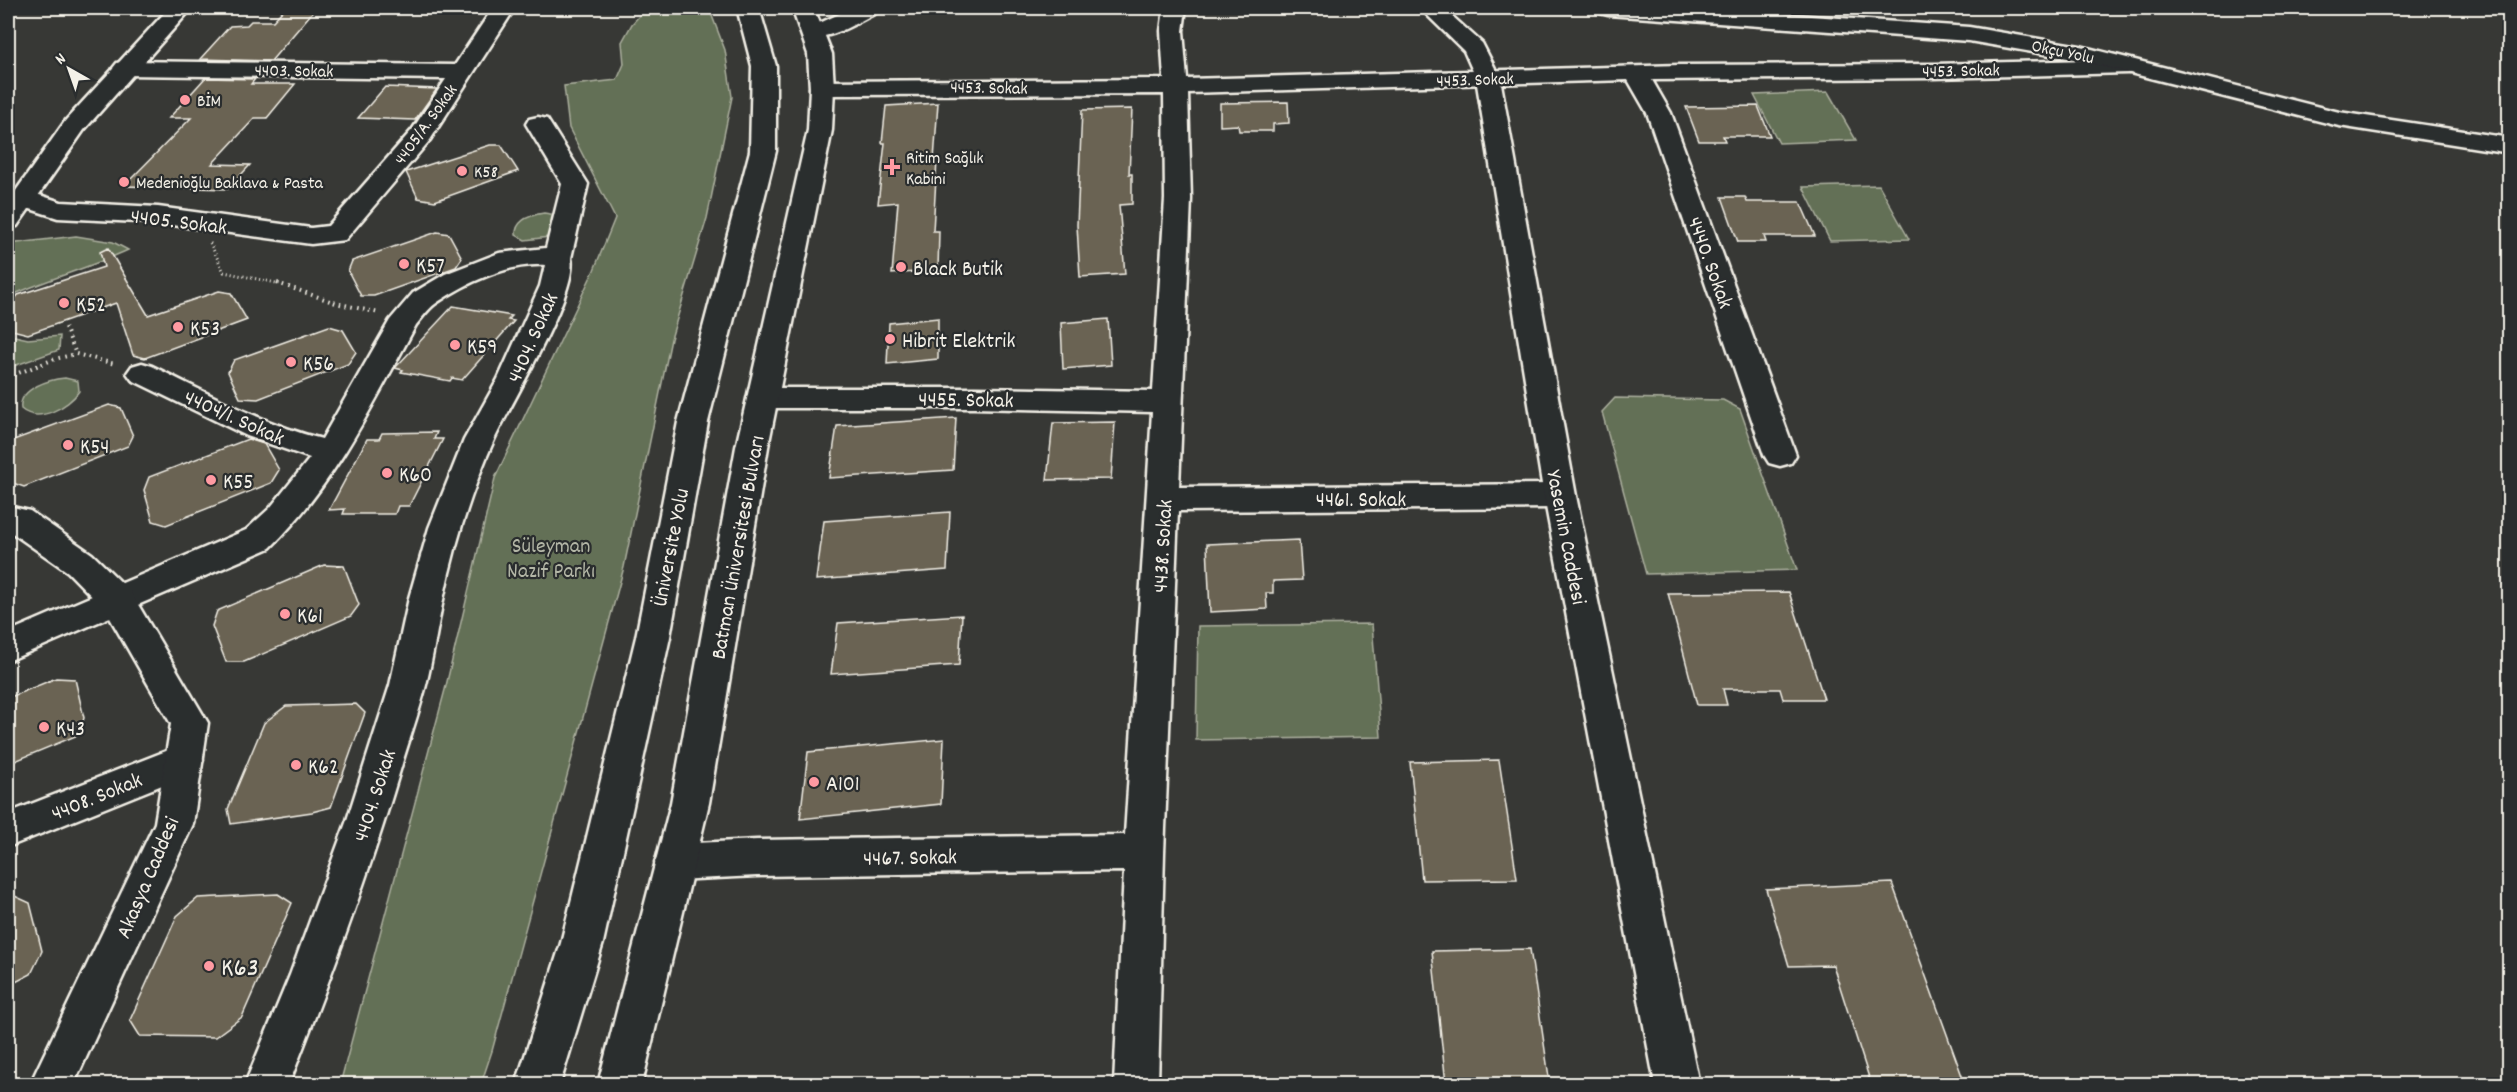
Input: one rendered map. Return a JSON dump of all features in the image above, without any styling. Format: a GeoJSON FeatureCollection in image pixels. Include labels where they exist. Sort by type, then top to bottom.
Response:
{"type":"FeatureCollection","features":[{"type":"Feature","properties":{"kind":"street"},"geometry":{"type":"LineString","coordinates":[[8,220],[75,125],[181,8]]}},
{"type":"Feature","properties":{"kind":"street"},"geometry":{"type":"LineString","coordinates":[[145,46],[199,8]]}},
{"type":"Feature","properties":{"kind":"street","name":"4405/A. Sokak"},"geometry":{"type":"LineString","coordinates":[[336,234],[421,135],[504,8]]}},
{"type":"Feature","properties":{"kind":"street","name":"Üniversite Yolu"},"geometry":{"type":"LineString","coordinates":[[538,1084],[582,943],[653,637],[693,422],[763,151],[764,66],[748,8]]}},
{"type":"Feature","properties":{"kind":"street"},"geometry":{"type":"LineString","coordinates":[[807,19],[828,28],[868,8]]}},
{"type":"Feature","properties":{"kind":"street","name":"4438. Sokak"},"geometry":{"type":"LineString","coordinates":[[1136,1084],[1144,853],[1178,199],[1176,86],[1172,31],[1175,8]]}},
{"type":"Feature","properties":{"kind":"street","name":"Yasemin Caddesi"},"geometry":{"type":"LineString","coordinates":[[1431,8],[1474,48],[1488,78],[1560,496],[1677,1084]]}},
{"type":"Feature","properties":{"kind":"street","name":"Okçu Yolu"},"geometry":{"type":"LineString","coordinates":[[1608,8],[1969,34],[2080,53],[2339,119],[2510,146]]}},
{"type":"Feature","properties":{"kind":"street","name":"Batman Üniversitesi Bulvarı"},"geometry":{"type":"LineString","coordinates":[[620,1084],[690,803],[753,447],[820,130],[822,88],[820,54],[807,19]]}},
{"type":"Feature","properties":{"kind":"street","name":"4453. Sokak"},"geometry":{"type":"LineString","coordinates":[[822,88],[1176,86],[1636,73],[1934,71],[2128,66]]}},
{"type":"Feature","properties":{"kind":"street","name":"4403. Sokak"},"geometry":{"type":"LineString","coordinates":[[125,68],[463,72]]}},
{"type":"Feature","properties":{"kind":"street","name":"4440. Sokak"},"geometry":{"type":"LineString","coordinates":[[1636,73],[1659,113],[1780,455]]}},
{"type":"Feature","properties":{"kind":"street"},"geometry":{"type":"LineString","coordinates":[[538,124],[575,184],[556,258]]}},
{"type":"Feature","properties":{"kind":"street","name":"4405. Sokak"},"geometry":{"type":"LineString","coordinates":[[24,198],[58,210],[158,215],[300,235],[336,234]]}},
{"type":"Feature","properties":{"kind":"street","name":"4404. Sokak"},"geometry":{"type":"LineString","coordinates":[[8,647],[258,538],[277,522],[319,471],[404,320],[423,299],[455,280],[509,259],[542,256],[556,258],[560,266],[554,286],[513,379],[479,440],[445,528],[426,598],[408,685],[370,808],[311,975],[267,1084]]}},
{"type":"Feature","properties":{"kind":"street","name":"4404/1. Sokak"},"geometry":{"type":"LineString","coordinates":[[142,373],[222,412],[306,447],[330,452]]}},
{"type":"Feature","properties":{"kind":"street","name":"4455. Sokak"},"geometry":{"type":"LineString","coordinates":[[764,398],[974,398],[1169,402]]}},
{"type":"Feature","properties":{"kind":"street","name":"4461. Sokak"},"geometry":{"type":"LineString","coordinates":[[1163,500],[1560,496]]}},
{"type":"Feature","properties":{"kind":"street","name":"Akasya Caddesi"},"geometry":{"type":"LineString","coordinates":[[8,518],[19,520],[80,563],[118,600],[190,723],[174,824],[52,1084]]}},
{"type":"Feature","properties":{"kind":"street","name":"4408. Sokak"},"geometry":{"type":"LineString","coordinates":[[8,830],[184,760]]}},
{"type":"Feature","properties":{"kind":"street","name":"4467. Sokak"},"geometry":{"type":"LineString","coordinates":[[675,862],[757,858],[1144,853]]}},
{"type":"Feature","properties":{"kind":"path"},"geometry":{"type":"LineString","coordinates":[[200,220],[224,272],[274,282],[336,303],[404,320]]}},
{"type":"Feature","properties":{"kind":"path"},"geometry":{"type":"LineString","coordinates":[[65,327],[76,354]]}},
{"type":"Feature","properties":{"kind":"path"},"geometry":{"type":"LineString","coordinates":[[8,377],[55,359],[76,354],[99,358],[142,373]]}},
{"type":"Feature","properties":{"kind":"green space","name":"Süleyman Nazif Parkı"},"geometry":{"type":"Polygon","coordinates":[[[646,8],[709,8],[725,50],[732,97],[707,218],[671,339],[624,567],[492,1051],[481,1084],[340,1084],[446,686],[495,478],[594,270],[615,218],[569,128],[564,86],[617,80],[624,64],[622,42],[632,24],[646,8]]]}},
{"type":"Feature","properties":{"kind":"green space"},"geometry":{"type":"Polygon","coordinates":[[[1828,92],[1856,140],[1779,143],[1754,95],[1828,92]]]}},
{"type":"Feature","properties":{"kind":"green space"},"geometry":{"type":"Polygon","coordinates":[[[1879,185],[1909,239],[1830,241],[1803,187],[1879,185]]]}},
{"type":"Feature","properties":{"kind":"green space"},"geometry":{"type":"Polygon","coordinates":[[[544,213],[557,215],[549,237],[525,240],[516,235],[521,222],[544,213]]]}},
{"type":"Feature","properties":{"kind":"green space"},"geometry":{"type":"Polygon","coordinates":[[[76,236],[113,242],[128,250],[8,297],[9,244],[76,236]]]}},
{"type":"Feature","properties":{"kind":"green space"},"geometry":{"type":"Polygon","coordinates":[[[8,330],[10,335],[28,339],[60,336],[59,350],[8,368],[8,330]]]}},
{"type":"Feature","properties":{"kind":"green space"},"geometry":{"type":"Polygon","coordinates":[[[57,379],[78,381],[79,391],[68,403],[53,412],[44,414],[36,415],[21,409],[23,397],[27,392],[45,382],[57,379]]]}},
{"type":"Feature","properties":{"kind":"green space"},"geometry":{"type":"Polygon","coordinates":[[[1615,398],[1723,400],[1740,409],[1797,570],[1646,574],[1602,412],[1615,398]]]}},
{"type":"Feature","properties":{"kind":"green space"},"geometry":{"type":"Polygon","coordinates":[[[1372,624],[1381,737],[1196,740],[1198,626],[1372,624]]]}},
{"type":"Feature","properties":{"kind":"building"},"geometry":{"type":"Polygon","coordinates":[[[285,8],[316,8],[271,61],[200,59],[230,26],[247,25],[251,21],[273,21],[285,8]]]}},
{"type":"Feature","properties":{"kind":"building"},"geometry":{"type":"Polygon","coordinates":[[[205,78],[255,79],[251,84],[295,84],[267,118],[255,118],[212,164],[250,165],[228,189],[124,186],[191,118],[169,118],[205,78]]]}},
{"type":"Feature","properties":{"kind":"building"},"geometry":{"type":"Polygon","coordinates":[[[385,87],[437,89],[415,120],[358,118],[385,87]]]}},
{"type":"Feature","properties":{"kind":"building"},"geometry":{"type":"Polygon","coordinates":[[[1288,102],[1289,123],[1273,124],[1273,131],[1239,131],[1238,125],[1220,126],[1220,103],[1288,102]]]}},
{"type":"Feature","properties":{"kind":"building"},"geometry":{"type":"Polygon","coordinates":[[[938,103],[933,231],[939,231],[938,270],[892,274],[898,202],[878,204],[885,143],[882,143],[886,106],[938,103]]]}},
{"type":"Feature","properties":{"kind":"building"},"geometry":{"type":"Polygon","coordinates":[[[1758,106],[1770,136],[1723,136],[1725,141],[1699,141],[1686,107],[1758,106]]]}},
{"type":"Feature","properties":{"kind":"building"},"geometry":{"type":"Polygon","coordinates":[[[1132,109],[1129,174],[1132,174],[1132,204],[1119,205],[1125,274],[1080,277],[1077,225],[1082,110],[1132,109]]]}},
{"type":"Feature","properties":{"kind":"building","name":"K58"},"geometry":{"type":"Polygon","coordinates":[[[490,145],[501,145],[518,171],[435,201],[418,198],[406,172],[490,145]]]}},
{"type":"Feature","properties":{"kind":"building"},"geometry":{"type":"Polygon","coordinates":[[[1722,197],[1745,197],[1747,202],[1800,202],[1815,236],[1764,236],[1766,242],[1738,242],[1722,197]]]}},
{"type":"Feature","properties":{"kind":"building","name":"K57"},"geometry":{"type":"Polygon","coordinates":[[[437,232],[449,234],[462,258],[456,267],[374,296],[361,296],[348,271],[352,261],[437,232]]]}},
{"type":"Feature","properties":{"kind":"building"},"geometry":{"type":"Polygon","coordinates":[[[108,248],[148,315],[219,291],[231,293],[247,320],[145,358],[133,355],[116,303],[28,334],[8,329],[8,308],[18,295],[104,267],[100,252],[108,248]]]}},
{"type":"Feature","properties":{"kind":"building","name":"K59"},"geometry":{"type":"Polygon","coordinates":[[[453,306],[512,316],[508,320],[514,321],[462,380],[452,378],[450,381],[401,372],[403,370],[395,368],[453,306]]]}},
{"type":"Feature","properties":{"kind":"building"},"geometry":{"type":"Polygon","coordinates":[[[938,318],[938,359],[887,364],[889,323],[938,318]]]}},
{"type":"Feature","properties":{"kind":"building"},"geometry":{"type":"Polygon","coordinates":[[[1108,319],[1111,365],[1063,369],[1061,323],[1108,319]]]}},
{"type":"Feature","properties":{"kind":"building","name":"K56"},"geometry":{"type":"Polygon","coordinates":[[[329,326],[343,330],[356,352],[348,364],[258,399],[240,398],[228,372],[234,360],[329,326]]]}},
{"type":"Feature","properties":{"kind":"building","name":"K54"},"geometry":{"type":"Polygon","coordinates":[[[109,405],[121,408],[133,436],[128,446],[24,487],[10,482],[8,442],[109,405]]]}},
{"type":"Feature","properties":{"kind":"building"},"geometry":{"type":"Polygon","coordinates":[[[956,418],[953,470],[829,478],[837,426],[956,418]]]}},
{"type":"Feature","properties":{"kind":"building"},"geometry":{"type":"Polygon","coordinates":[[[1115,422],[1111,479],[1047,480],[1053,423],[1115,422]]]}},
{"type":"Feature","properties":{"kind":"building","name":"K60"},"geometry":{"type":"Polygon","coordinates":[[[437,432],[434,439],[443,439],[409,506],[398,506],[395,514],[343,514],[345,509],[329,510],[367,439],[379,439],[382,433],[437,432]]]}},
{"type":"Feature","properties":{"kind":"building","name":"K55"},"geometry":{"type":"Polygon","coordinates":[[[248,439],[264,444],[279,470],[271,483],[166,525],[153,521],[144,490],[149,477],[248,439]]]}},
{"type":"Feature","properties":{"kind":"building"},"geometry":{"type":"Polygon","coordinates":[[[950,512],[947,570],[816,580],[824,521],[950,512]]]}},
{"type":"Feature","properties":{"kind":"building"},"geometry":{"type":"Polygon","coordinates":[[[1299,540],[1302,580],[1273,581],[1273,593],[1266,593],[1267,609],[1210,612],[1207,544],[1299,540]]]}},
{"type":"Feature","properties":{"kind":"building","name":"K61"},"geometry":{"type":"Polygon","coordinates":[[[324,565],[344,566],[359,605],[351,616],[244,662],[226,662],[212,626],[217,611],[324,565]]]}},
{"type":"Feature","properties":{"kind":"building"},"geometry":{"type":"Polygon","coordinates":[[[1789,592],[1824,699],[1783,699],[1780,689],[1723,689],[1727,705],[1697,705],[1668,593],[1789,592]]]}},
{"type":"Feature","properties":{"kind":"building"},"geometry":{"type":"Polygon","coordinates":[[[962,615],[959,665],[831,674],[838,623],[962,615]]]}},
{"type":"Feature","properties":{"kind":"building","name":"K43"},"geometry":{"type":"Polygon","coordinates":[[[56,678],[75,679],[84,718],[78,735],[8,764],[8,698],[56,678]]]}},
{"type":"Feature","properties":{"kind":"building","name":"K62"},"geometry":{"type":"Polygon","coordinates":[[[356,704],[365,713],[331,807],[231,824],[228,809],[264,723],[286,706],[356,704]]]}},
{"type":"Feature","properties":{"kind":"building"},"geometry":{"type":"Polygon","coordinates":[[[944,739],[941,804],[800,819],[808,752],[944,739]]]}},
{"type":"Feature","properties":{"kind":"building"},"geometry":{"type":"Polygon","coordinates":[[[1499,760],[1517,879],[1422,880],[1410,762],[1499,760]]]}},
{"type":"Feature","properties":{"kind":"building"},"geometry":{"type":"Polygon","coordinates":[[[1892,883],[1965,1084],[1871,1084],[1833,965],[1789,966],[1766,889],[1892,883]]]}},
{"type":"Feature","properties":{"kind":"building"},"geometry":{"type":"Polygon","coordinates":[[[8,893],[30,903],[42,951],[31,974],[8,986],[8,893]]]}},
{"type":"Feature","properties":{"kind":"building","name":"K63"},"geometry":{"type":"Polygon","coordinates":[[[278,894],[292,903],[242,1017],[215,1037],[140,1036],[130,1020],[177,916],[198,898],[278,894]]]}},
{"type":"Feature","properties":{"kind":"building"},"geometry":{"type":"Polygon","coordinates":[[[1530,949],[1550,1084],[1446,1084],[1432,951],[1530,949]]]}},
{"type":"Feature","properties":{"kind":"place","name":"BİM"},"geometry":{"type":"Point","coordinates":[185,100]}},
{"type":"Feature","properties":{"kind":"place","name":"Ritim Sağlık Kabini"},"geometry":{"type":"Point","coordinates":[892,167]}},
{"type":"Feature","properties":{"kind":"place","name":"K58"},"geometry":{"type":"Point","coordinates":[462,171]}},
{"type":"Feature","properties":{"kind":"place","name":"Medenioğlu Baklava & Pasta"},"geometry":{"type":"Point","coordinates":[124,182]}},
{"type":"Feature","properties":{"kind":"place","name":"K57"},"geometry":{"type":"Point","coordinates":[404,264]}},
{"type":"Feature","properties":{"kind":"place","name":"Black Butik"},"geometry":{"type":"Point","coordinates":[901,267]}},
{"type":"Feature","properties":{"kind":"place","name":"K52"},"geometry":{"type":"Point","coordinates":[64,303]}},
{"type":"Feature","properties":{"kind":"place","name":"K53"},"geometry":{"type":"Point","coordinates":[178,327]}},
{"type":"Feature","properties":{"kind":"place","name":"Hibrit Elektrik"},"geometry":{"type":"Point","coordinates":[890,339]}},
{"type":"Feature","properties":{"kind":"place","name":"K59"},"geometry":{"type":"Point","coordinates":[455,345]}},
{"type":"Feature","properties":{"kind":"place","name":"K56"},"geometry":{"type":"Point","coordinates":[291,362]}},
{"type":"Feature","properties":{"kind":"place","name":"K54"},"geometry":{"type":"Point","coordinates":[68,445]}},
{"type":"Feature","properties":{"kind":"place","name":"K60"},"geometry":{"type":"Point","coordinates":[387,473]}},
{"type":"Feature","properties":{"kind":"place","name":"K55"},"geometry":{"type":"Point","coordinates":[211,480]}},
{"type":"Feature","properties":{"kind":"place","name":"K61"},"geometry":{"type":"Point","coordinates":[285,614]}},
{"type":"Feature","properties":{"kind":"place","name":"K43"},"geometry":{"type":"Point","coordinates":[44,727]}},
{"type":"Feature","properties":{"kind":"place","name":"K62"},"geometry":{"type":"Point","coordinates":[296,765]}},
{"type":"Feature","properties":{"kind":"place","name":"A101"},"geometry":{"type":"Point","coordinates":[814,782]}},
{"type":"Feature","properties":{"kind":"place","name":"K63"},"geometry":{"type":"Point","coordinates":[209,966]}}]}
